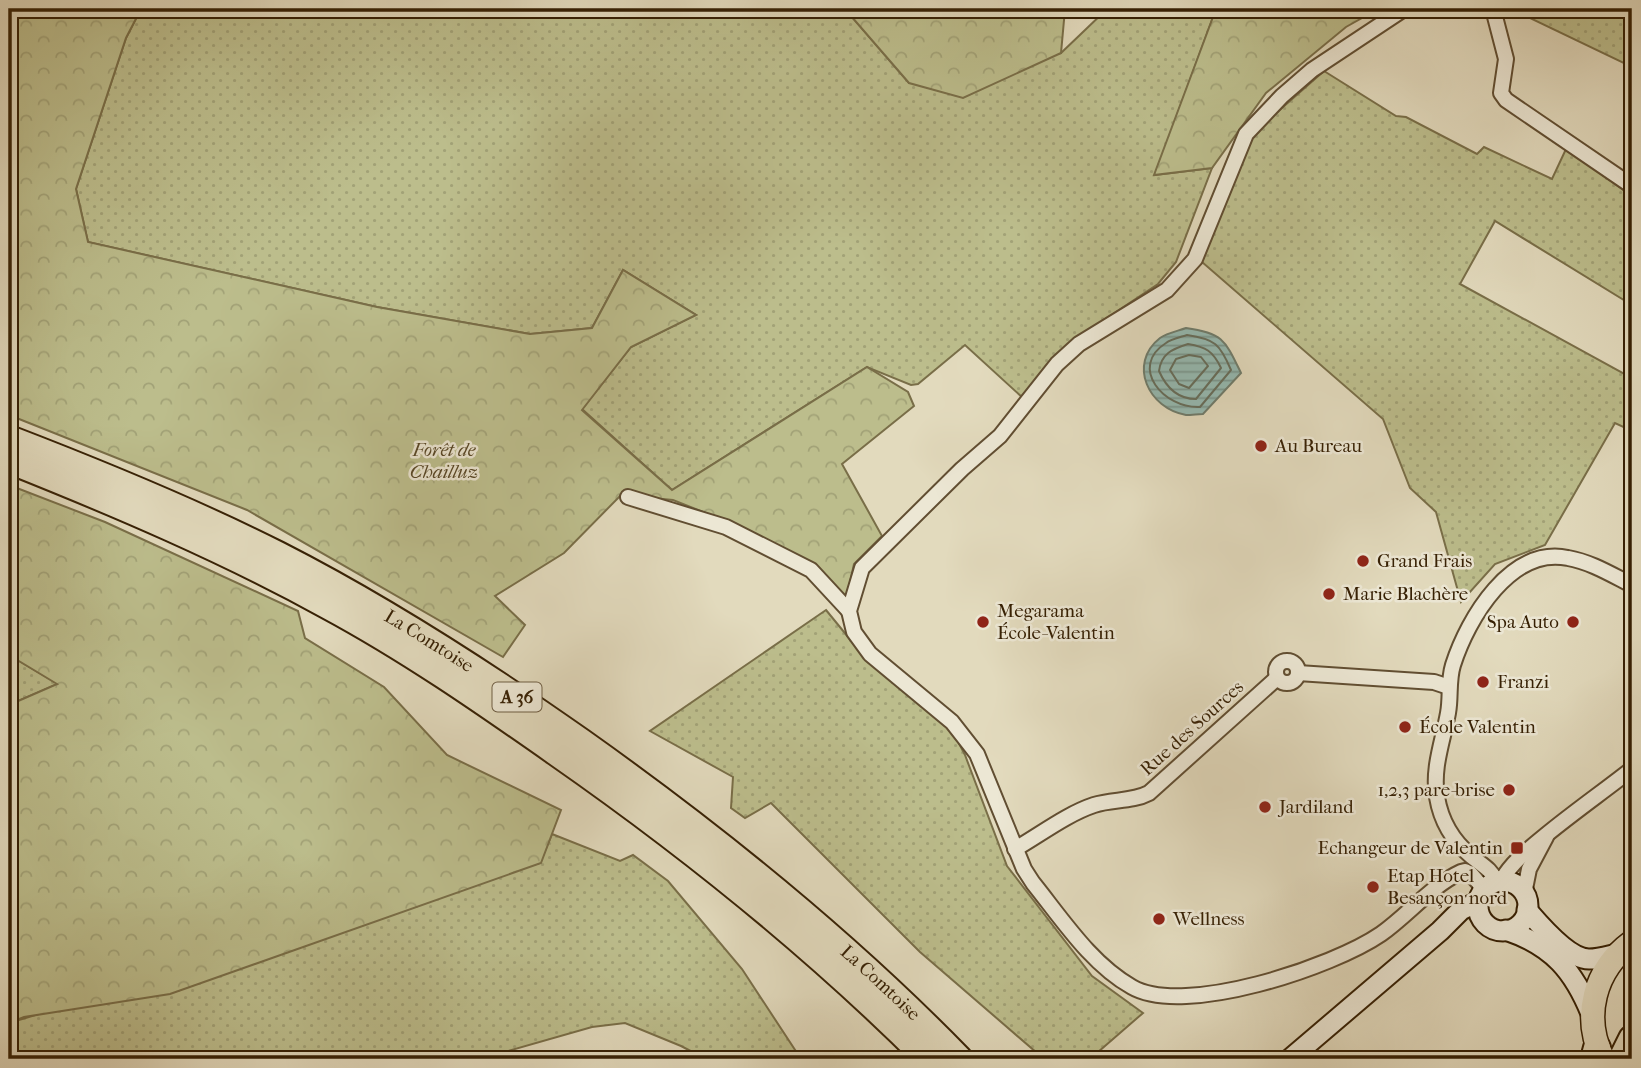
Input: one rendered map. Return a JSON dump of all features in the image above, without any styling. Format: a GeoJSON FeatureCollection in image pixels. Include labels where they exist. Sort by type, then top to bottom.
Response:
{"type":"FeatureCollection","features":[{"type":"Feature","properties":{"kind":"highway","name":"La Comtoise"},"geometry":{"type":"LineString","coordinates":[[9,439],[174,506],[266,550],[400,622],[461,660],[631,778],[741,862],[885,987],[959,1059]]}},
{"type":"Feature","properties":{"kind":"highway","name":"La Comtoise"},"geometry":{"type":"LineString","coordinates":[[9,460],[179,532],[268,575],[378,634],[448,677],[614,792],[728,879],[928,1059]]}},
{"type":"Feature","properties":{"kind":"highway"},"geometry":{"type":"LineString","coordinates":[[1622,1059],[1632,1039]]}},
{"type":"Feature","properties":{"kind":"main road"},"geometry":{"type":"LineString","coordinates":[[1598,1056],[1592,1016],[1594,997],[1606,967],[1625,948]]}},
{"type":"Feature","properties":{"kind":"street"},"geometry":{"type":"LineString","coordinates":[[849,611],[862,568],[962,469],[1000,436],[1057,364],[1079,344],[1167,290],[1184,273],[1195,259],[1246,134],[1282,96],[1312,70],[1404,9]]}},
{"type":"Feature","properties":{"kind":"street"},"geometry":{"type":"LineString","coordinates":[[1493,9],[1506,59],[1501,93],[1506,100],[1632,186]]}},
{"type":"Feature","properties":{"kind":"street"},"geometry":{"type":"LineString","coordinates":[[628,497],[726,527],[811,570],[849,611],[854,632],[870,654],[952,722],[977,754],[1015,849],[1033,883],[1097,960],[1133,988],[1154,996],[1182,996],[1230,990],[1323,964],[1381,934],[1465,871],[1490,889],[1515,884],[1549,936],[1580,957],[1588,959],[1625,948]]}},
{"type":"Feature","properties":{"kind":"street"},"geometry":{"type":"LineString","coordinates":[[1548,834],[1530,869],[1526,902],[1519,924],[1497,928],[1480,915],[1490,889],[1488,869],[1469,855],[1453,838],[1437,799],[1436,771],[1449,711],[1453,665],[1476,617],[1501,583],[1519,567],[1543,558],[1568,558],[1590,564],[1632,585]]}},
{"type":"Feature","properties":{"kind":"street","name":"Rue des Sources"},"geometry":{"type":"LineString","coordinates":[[1015,849],[1087,808],[1149,793],[1277,678],[1277,667],[1284,661],[1296,665],[1298,673],[1434,682],[1449,687]]}},
{"type":"Feature","properties":{"kind":"street"},"geometry":{"type":"LineString","coordinates":[[1290,1059],[1461,910],[1490,889],[1529,848],[1573,811],[1632,769]]}},
{"type":"Feature","properties":{"kind":"street"},"geometry":{"type":"LineString","coordinates":[[1440,931],[1467,925],[1497,928],[1529,939],[1563,964],[1578,983],[1592,1016]]}},
{"type":"Feature","properties":{"kind":"green space","name":"Forêt de Chailluz"},"geometry":{"type":"Polygon","coordinates":[[[9,9],[141,9],[126,38],[76,189],[88,242],[377,307],[530,334],[592,328],[623,270],[696,315],[631,347],[582,410],[672,490],[867,367],[908,392],[914,406],[842,464],[882,536],[854,564],[846,600],[812,564],[746,529],[673,500],[621,495],[564,553],[495,596],[525,625],[503,657],[247,510],[9,415],[9,9]]]}},
{"type":"Feature","properties":{"kind":"green space"},"geometry":{"type":"Polygon","coordinates":[[[141,9],[848,9],[851,16],[909,83],[1061,53],[1107,9],[1216,9],[1155,175],[1212,168],[1176,262],[1158,284],[1080,336],[1024,399],[965,345],[918,384],[911,385],[867,367],[672,490],[582,409],[631,347],[696,315],[623,270],[592,328],[530,334],[377,307],[88,242],[76,189],[126,38],[141,9]]]}},
{"type":"Feature","properties":{"kind":"green space"},"geometry":{"type":"Polygon","coordinates":[[[852,9],[1065,9],[1061,53],[963,98],[909,83],[851,16],[852,9]]]}},
{"type":"Feature","properties":{"kind":"green space"},"geometry":{"type":"Polygon","coordinates":[[[1216,9],[1378,9],[1346,27],[1266,93],[1212,168],[1154,175],[1216,9]]]}},
{"type":"Feature","properties":{"kind":"green space"},"geometry":{"type":"Polygon","coordinates":[[[1511,9],[1632,9],[1632,67],[1511,9]]]}},
{"type":"Feature","properties":{"kind":"green space"},"geometry":{"type":"Polygon","coordinates":[[[1324,71],[1396,116],[1406,117],[1477,154],[1484,147],[1552,179],[1566,149],[1632,196],[1632,305],[1495,221],[1460,284],[1632,378],[1632,431],[1615,423],[1545,545],[1495,564],[1461,602],[1436,512],[1410,488],[1383,419],[1202,262],[1250,136],[1324,71]]]}},
{"type":"Feature","properties":{"kind":"green space"},"geometry":{"type":"Polygon","coordinates":[[[9,485],[105,522],[298,611],[305,638],[384,687],[447,755],[561,810],[541,863],[170,994],[24,1017],[9,1023],[9,705],[57,684],[9,655],[9,485]]]}},
{"type":"Feature","properties":{"kind":"green space"},"geometry":{"type":"Polygon","coordinates":[[[826,610],[866,659],[951,728],[965,755],[1007,866],[1092,976],[1143,1013],[1090,1059],[1044,1059],[920,952],[771,803],[745,818],[731,808],[733,777],[650,731],[826,610]]]}},
{"type":"Feature","properties":{"kind":"green space"},"geometry":{"type":"Polygon","coordinates":[[[9,655],[58,684],[9,705],[9,655]]]}},
{"type":"Feature","properties":{"kind":"green space"},"geometry":{"type":"Polygon","coordinates":[[[552,834],[620,861],[633,855],[668,881],[742,969],[801,1059],[706,1059],[625,1023],[592,1027],[480,1059],[9,1059],[9,1023],[540,863],[552,834]]]}},
{"type":"Feature","properties":{"kind":"water"},"geometry":{"type":"Polygon","coordinates":[[[1186,328],[1208,332],[1221,340],[1241,373],[1203,414],[1186,415],[1162,404],[1153,395],[1144,372],[1150,349],[1160,338],[1186,328]]]}},
{"type":"Feature","properties":{"kind":"place","name":"Au Bureau"},"geometry":{"type":"Point","coordinates":[1261,446]}},
{"type":"Feature","properties":{"kind":"place","name":"Grand Frais"},"geometry":{"type":"Point","coordinates":[1363,561]}},
{"type":"Feature","properties":{"kind":"place","name":"Marie Blachère"},"geometry":{"type":"Point","coordinates":[1329,594]}},
{"type":"Feature","properties":{"kind":"place","name":"Megarama École-Valentin"},"geometry":{"type":"Point","coordinates":[983,622]}},
{"type":"Feature","properties":{"kind":"place","name":"Spa Auto"},"geometry":{"type":"Point","coordinates":[1573,622]}},
{"type":"Feature","properties":{"kind":"place","name":"Franzi"},"geometry":{"type":"Point","coordinates":[1483,682]}},
{"type":"Feature","properties":{"kind":"place","name":"École Valentin"},"geometry":{"type":"Point","coordinates":[1405,727]}},
{"type":"Feature","properties":{"kind":"place","name":"1,2,3 pare-brise"},"geometry":{"type":"Point","coordinates":[1509,790]}},
{"type":"Feature","properties":{"kind":"place","name":"Jardiland"},"geometry":{"type":"Point","coordinates":[1265,807]}},
{"type":"Feature","properties":{"kind":"place","name":"Echangeur de Valentin"},"geometry":{"type":"Point","coordinates":[1517,848]}},
{"type":"Feature","properties":{"kind":"place","name":"Etap Hotel Besançon nord"},"geometry":{"type":"Point","coordinates":[1373,887]}},
{"type":"Feature","properties":{"kind":"place","name":"Wellness"},"geometry":{"type":"Point","coordinates":[1159,919]}}]}
